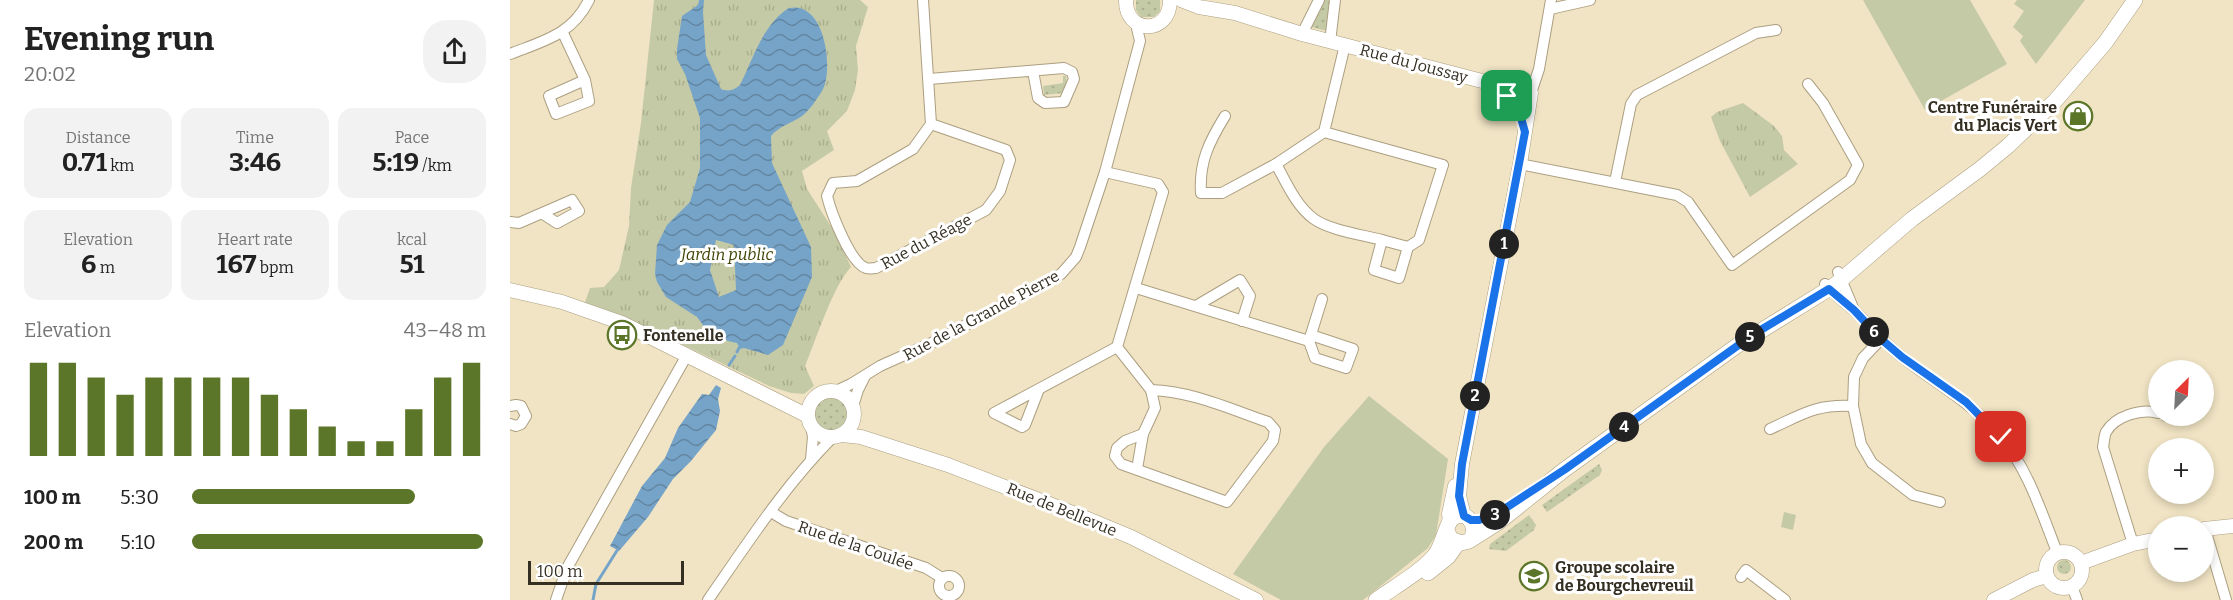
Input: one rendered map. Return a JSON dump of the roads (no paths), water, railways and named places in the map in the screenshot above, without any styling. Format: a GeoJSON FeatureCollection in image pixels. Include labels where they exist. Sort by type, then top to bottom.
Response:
{"type":"FeatureCollection","features":[{"type":"Feature","properties":{"kind":"main road"},"geometry":{"type":"LineString","coordinates":[[1458,522],[1484,520],[1495,515],[1564,470],[1754,334],[1827,286],[1980,169],[2030,125],[2081,73],[2134,2]]}},
{"type":"Feature","properties":{"kind":"main road"},"geometry":{"type":"LineString","coordinates":[[1458,522],[1451,539],[1465,540],[1499,522],[1564,470]]}},
{"type":"Feature","properties":{"kind":"main road"},"geometry":{"type":"LineString","coordinates":[[1392,600],[1440,565],[1474,528],[1458,522]]}},
{"type":"Feature","properties":{"kind":"main road"},"geometry":{"type":"LineString","coordinates":[[1376,600],[1429,561],[1458,522]]}},
{"type":"Feature","properties":{"kind":"street"},"geometry":{"type":"LineString","coordinates":[[510,54],[563,33],[585,9],[589,0]]}},
{"type":"Feature","properties":{"kind":"street"},"geometry":{"type":"LineString","coordinates":[[923,0],[931,124]]}},
{"type":"Feature","properties":{"kind":"street"},"geometry":{"type":"LineString","coordinates":[[1126,0],[1126,11],[1143,25],[1162,22],[1169,7]]}},
{"type":"Feature","properties":{"kind":"street","name":"Rue du Joussay"},"geometry":{"type":"LineString","coordinates":[[1181,0],[1199,7]]}},
{"type":"Feature","properties":{"kind":"street"},"geometry":{"type":"LineString","coordinates":[[1302,34],[1319,0]]}},
{"type":"Feature","properties":{"kind":"street"},"geometry":{"type":"LineString","coordinates":[[1330,42],[1335,0]]}},
{"type":"Feature","properties":{"kind":"street"},"geometry":{"type":"LineString","coordinates":[[1458,522],[1462,464],[1525,132],[1521,95],[1539,69],[1550,4],[1590,0]]}},
{"type":"Feature","properties":{"kind":"street","name":"Rue du Joussay"},"geometry":{"type":"LineString","coordinates":[[1169,7],[1199,7],[1235,13],[1330,42],[1482,81],[1521,95]]}},
{"type":"Feature","properties":{"kind":"street","name":"Rue de la Grande Pierre"},"geometry":{"type":"LineString","coordinates":[[834,392],[880,366],[938,340],[1061,274],[1076,257],[1105,172],[1143,25]]}},
{"type":"Feature","properties":{"kind":"street"},"geometry":{"type":"LineString","coordinates":[[1615,182],[1631,104],[1637,95],[1756,33],[1776,30]]}},
{"type":"Feature","properties":{"kind":"street"},"geometry":{"type":"LineString","coordinates":[[563,33],[585,80]]}},
{"type":"Feature","properties":{"kind":"street","name":"Rue du Joussay"},"geometry":{"type":"LineString","coordinates":[[1323,132],[1345,45]]}},
{"type":"Feature","properties":{"kind":"street"},"geometry":{"type":"LineString","coordinates":[[929,79],[1033,71]]}},
{"type":"Feature","properties":{"kind":"street"},"geometry":{"type":"LineString","coordinates":[[1520,164],[1677,195],[1688,202],[1732,265],[1850,180],[1858,165],[1823,103],[1808,84]]}},
{"type":"Feature","properties":{"kind":"street"},"geometry":{"type":"LineString","coordinates":[[1225,116],[1209,142],[1200,179],[1201,193],[1222,193],[1276,164],[1323,132],[1443,165],[1419,240],[1408,247],[1399,278],[1374,270],[1382,240]]}},
{"type":"Feature","properties":{"kind":"street","name":"Rue du Réage"},"geometry":{"type":"LineString","coordinates":[[931,124],[1006,150],[1010,160],[1000,191],[986,210],[876,268],[865,268],[856,260],[832,217],[826,196],[833,183],[857,181],[913,150],[931,124]]}},
{"type":"Feature","properties":{"kind":"street"},"geometry":{"type":"LineString","coordinates":[[1276,164],[1302,207],[1315,220],[1408,247]]}},
{"type":"Feature","properties":{"kind":"street"},"geometry":{"type":"LineString","coordinates":[[1039,389],[1117,347],[1136,288],[1163,192],[1158,184],[1105,172]]}},
{"type":"Feature","properties":{"kind":"street"},"geometry":{"type":"LineString","coordinates":[[510,222],[519,223],[543,214]]}},
{"type":"Feature","properties":{"kind":"street"},"geometry":{"type":"LineString","coordinates":[[1840,275],[1854,310]]}},
{"type":"Feature","properties":{"kind":"street"},"geometry":{"type":"LineString","coordinates":[[1196,306],[1240,280],[1250,296],[1242,321]]}},
{"type":"Feature","properties":{"kind":"street"},"geometry":{"type":"LineString","coordinates":[[1827,286],[1881,339],[1902,357],[1966,402],[2001,437],[2017,457],[2057,552]]}},
{"type":"Feature","properties":{"kind":"street"},"geometry":{"type":"LineString","coordinates":[[1136,288],[1242,321],[1310,338],[1322,299]]}},
{"type":"Feature","properties":{"kind":"street"},"geometry":{"type":"LineString","coordinates":[[510,290],[581,308],[622,323],[774,400],[810,415],[821,435],[838,436]]}},
{"type":"Feature","properties":{"kind":"street"},"geometry":{"type":"LineString","coordinates":[[1881,339],[1863,358],[1854,377],[1853,406],[1861,444],[1872,463],[1913,495],[1940,502]]}},
{"type":"Feature","properties":{"kind":"street"},"geometry":{"type":"LineString","coordinates":[[1117,347],[1151,390],[1155,408],[1143,434],[1137,469]]}},
{"type":"Feature","properties":{"kind":"street"},"geometry":{"type":"LineString","coordinates":[[556,600],[567,568],[687,355]]}},
{"type":"Feature","properties":{"kind":"street"},"geometry":{"type":"LineString","coordinates":[[708,600],[811,459],[849,429],[858,390],[866,375]]}},
{"type":"Feature","properties":{"kind":"street"},"geometry":{"type":"LineString","coordinates":[[1143,434],[1125,441],[1117,448],[1115,456],[1121,464],[1227,502],[1273,441],[1275,430],[1268,422],[1194,397],[1169,390],[1151,390]]}},
{"type":"Feature","properties":{"kind":"street"},"geometry":{"type":"LineString","coordinates":[[811,459],[813,438],[810,415],[821,394],[834,392],[847,398],[853,411]]}},
{"type":"Feature","properties":{"kind":"street"},"geometry":{"type":"LineString","coordinates":[[1770,429],[1815,408],[1830,405],[1853,406]]}},
{"type":"Feature","properties":{"kind":"street"},"geometry":{"type":"LineString","coordinates":[[510,406],[521,406],[526,416],[521,424],[516,426],[510,424]]}},
{"type":"Feature","properties":{"kind":"street","name":"Rue de Bellevue"},"geometry":{"type":"LineString","coordinates":[[853,411],[865,431],[880,443]]}},
{"type":"Feature","properties":{"kind":"street"},"geometry":{"type":"LineString","coordinates":[[2133,544],[2103,447],[2105,433],[2115,422],[2148,412]]}},
{"type":"Feature","properties":{"kind":"street","name":"Rue de Bellevue"},"geometry":{"type":"LineString","coordinates":[[838,436],[880,443],[976,475],[1105,526],[1256,600]]}},
{"type":"Feature","properties":{"kind":"street","name":"Rue de la Coulée"},"geometry":{"type":"LineString","coordinates":[[771,512],[786,521],[926,568],[942,578]]}},
{"type":"Feature","properties":{"kind":"street"},"geometry":{"type":"LineString","coordinates":[[2214,528],[2233,526]]}},
{"type":"Feature","properties":{"kind":"street"},"geometry":{"type":"LineString","coordinates":[[2081,564],[2133,544],[2148,541]]}},
{"type":"Feature","properties":{"kind":"street"},"geometry":{"type":"LineString","coordinates":[[2057,552],[2069,552],[2079,558],[2081,564],[2081,575],[2072,586],[2058,587],[2053,585],[2046,576],[2046,565],[2052,555],[2057,552]]}},
{"type":"Feature","properties":{"kind":"street"},"geometry":{"type":"LineString","coordinates":[[2214,561],[2226,600]]}},
{"type":"Feature","properties":{"kind":"street"},"geometry":{"type":"LineString","coordinates":[[1741,577],[1746,570],[1785,600]]}},
{"type":"Feature","properties":{"kind":"street"},"geometry":{"type":"LineString","coordinates":[[2002,598],[2046,576]]}},
{"type":"Feature","properties":{"kind":"street"},"geometry":{"type":"LineString","coordinates":[[2072,586],[2077,600]]}},
{"type":"Feature","properties":{"kind":"street","name":"Rue de Bellevue"},"geometry":{"type":"LineString","coordinates":[[1237,591],[1250,600]]}},
{"type":"Feature","properties":{"kind":"water"},"geometry":{"type":"Polygon","coordinates":[[[699,0],[704,0],[706,55],[721,89],[731,90],[740,85],[765,33],[772,23],[789,8],[802,8],[811,15],[819,26],[827,54],[826,82],[813,105],[805,114],[771,136],[772,163],[811,247],[812,277],[783,345],[768,355],[744,348],[740,349],[737,343],[728,341],[706,329],[697,317],[666,297],[655,274],[657,245],[667,225],[690,202],[700,168],[700,118],[685,74],[677,59],[682,16],[698,5],[699,0]],[[716,240],[710,270],[719,297],[736,290],[734,245],[716,240]]]}},
{"type":"Feature","properties":{"kind":"water"},"geometry":{"type":"Polygon","coordinates":[[[716,385],[721,388],[716,430],[673,479],[648,517],[619,551],[610,546],[642,486],[665,458],[678,428],[702,394],[709,395],[716,385]]]}},
{"type":"Feature","properties":{"kind":"waterway"},"geometry":{"type":"LineString","coordinates":[[737,352],[739,348]]}},
{"type":"Feature","properties":{"kind":"waterway"},"geometry":{"type":"LineString","coordinates":[[729,365],[735,356]]}},
{"type":"Feature","properties":{"kind":"waterway"},"geometry":{"type":"LineString","coordinates":[[593,600],[596,584],[618,549]]}},
{"type":"Feature","properties":{"kind":"place","name":"Centre Funéraire du Placis Vert"},"geometry":{"type":"Point","coordinates":[2078,116]}},
{"type":"Feature","properties":{"kind":"place","name":"Fontenelle"},"geometry":{"type":"Point","coordinates":[622,335]}},
{"type":"Feature","properties":{"kind":"place","name":"Groupe scolaire de Bourgchevreuil"},"geometry":{"type":"Point","coordinates":[1534,576]}},
{"type":"Feature","properties":{"kind":"park label","name":"Jardin public"},"geometry":{"type":"Point","coordinates":[727,254]}}]}
